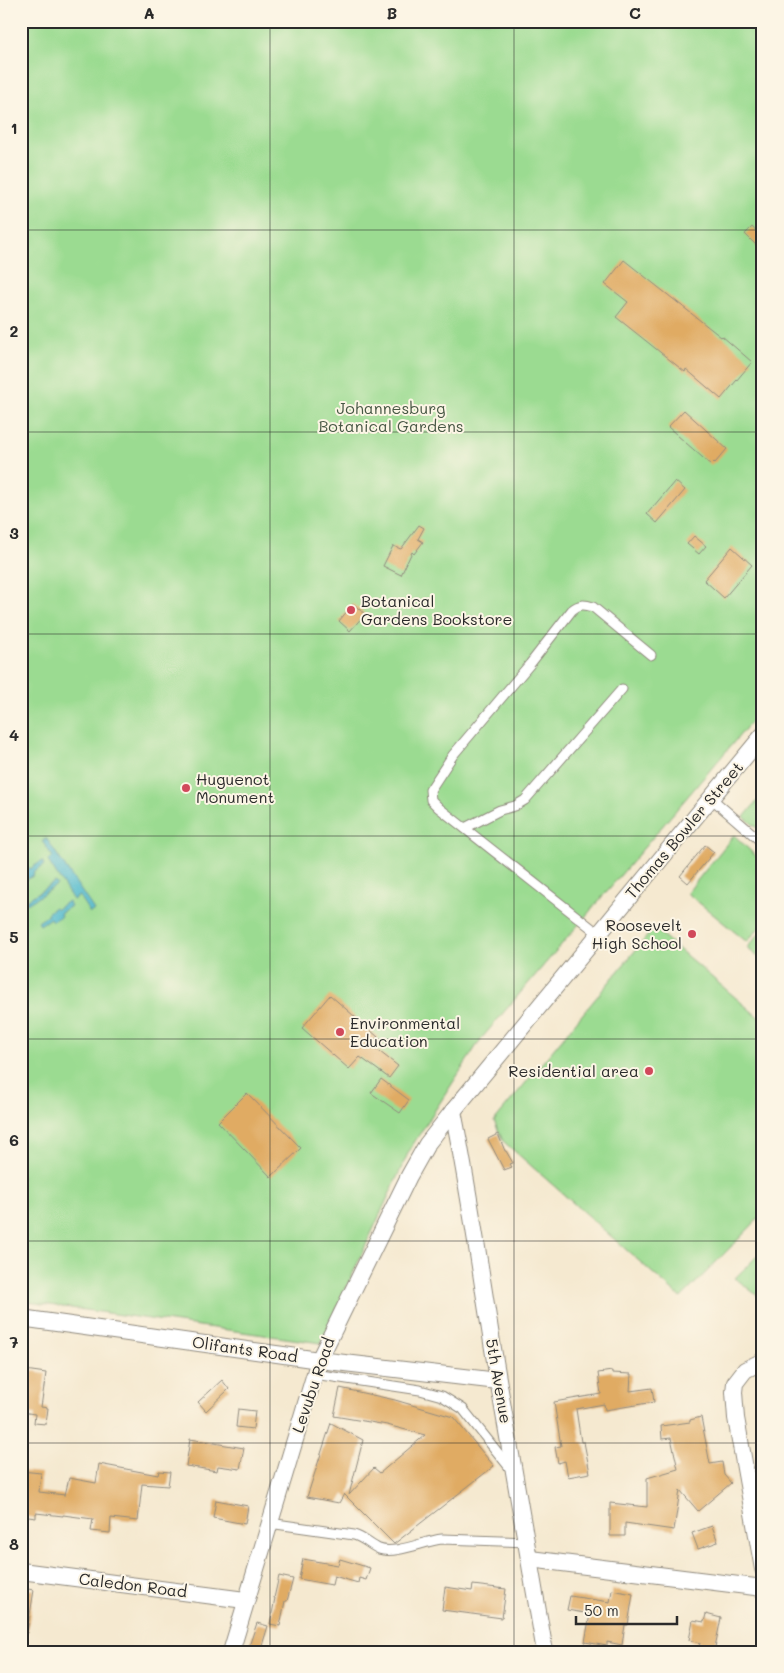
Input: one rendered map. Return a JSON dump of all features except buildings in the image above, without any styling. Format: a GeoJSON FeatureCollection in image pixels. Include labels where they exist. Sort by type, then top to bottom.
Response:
{"type":"FeatureCollection","features":[{"type":"Feature","properties":{"kind":"street","name":"Thomas Bowler Street"},"geometry":{"type":"LineString","coordinates":[[453,1111],[763,735]]}},
{"type":"Feature","properties":{"kind":"street","name":"Levubu Road"},"geometry":{"type":"LineString","coordinates":[[230,1652],[317,1367],[396,1200],[417,1160],[453,1111]]}},
{"type":"Feature","properties":{"kind":"street","name":"5th Avenue"},"geometry":{"type":"LineString","coordinates":[[453,1111],[464,1164],[498,1381],[545,1652]]}},
{"type":"Feature","properties":{"kind":"street","name":"Olifants Road"},"geometry":{"type":"LineString","coordinates":[[21,1318],[317,1367],[498,1381]]}},
{"type":"Feature","properties":{"kind":"street"},"geometry":{"type":"LineString","coordinates":[[763,1362],[745,1370],[740,1375],[735,1384],[734,1403],[763,1569]]}},
{"type":"Feature","properties":{"kind":"street"},"geometry":{"type":"LineString","coordinates":[[530,1559],[763,1588]]}},
{"type":"Feature","properties":{"kind":"street","name":"Caledon Road"},"geometry":{"type":"LineString","coordinates":[[21,1571],[246,1600]]}},
{"type":"Feature","properties":{"kind":"lane"},"geometry":{"type":"LineString","coordinates":[[599,934],[439,808],[431,800],[430,790],[452,755],[577,606],[583,604],[593,607],[651,655]]}},
{"type":"Feature","properties":{"kind":"lane"},"geometry":{"type":"LineString","coordinates":[[465,828],[500,810],[515,806],[526,800],[622,688]]}},
{"type":"Feature","properties":{"kind":"lane"},"geometry":{"type":"LineString","coordinates":[[710,798],[763,843]]}},
{"type":"Feature","properties":{"kind":"lane"},"geometry":{"type":"LineString","coordinates":[[317,1367],[442,1396],[463,1409],[515,1474]]}},
{"type":"Feature","properties":{"kind":"lane"},"geometry":{"type":"LineString","coordinates":[[269,1523],[354,1535],[362,1537],[379,1549],[388,1550],[406,1548],[429,1540],[442,1539],[527,1542]]}},
{"type":"Feature","properties":{"kind":"green space","name":"Johannesburg Botanical Gardens"},"geometry":{"type":"Polygon","coordinates":[[[21,21],[763,21],[763,708],[481,1039],[410,1149],[321,1343],[21,1301],[21,21]]]}},
{"type":"Feature","properties":{"kind":"green space"},"geometry":{"type":"Polygon","coordinates":[[[763,794],[763,833],[744,817],[763,794]]]}},
{"type":"Feature","properties":{"kind":"green space"},"geometry":{"type":"Polygon","coordinates":[[[734,835],[763,863],[763,923],[747,942],[687,893],[734,835]]]}},
{"type":"Feature","properties":{"kind":"green space","name":"Residential area"},"geometry":{"type":"Polygon","coordinates":[[[654,928],[763,1021],[763,1214],[681,1298],[503,1141],[494,1121],[654,928]]]}},
{"type":"Feature","properties":{"kind":"green space"},"geometry":{"type":"Polygon","coordinates":[[[763,929],[763,961],[747,948],[763,929]]]}},
{"type":"Feature","properties":{"kind":"green space"},"geometry":{"type":"Polygon","coordinates":[[[763,1250],[763,1300],[735,1278],[763,1250]]]}},
{"type":"Feature","properties":{"kind":"water"},"geometry":{"type":"Polygon","coordinates":[[[46,838],[94,910],[90,913],[79,896],[73,900],[48,861],[53,857],[42,841],[46,838]]]}},
{"type":"Feature","properties":{"kind":"water"},"geometry":{"type":"Polygon","coordinates":[[[42,861],[44,865],[33,873],[34,875],[26,880],[24,878],[21,879],[21,872],[28,867],[30,869],[42,861]]]}},
{"type":"Feature","properties":{"kind":"water"},"geometry":{"type":"Polygon","coordinates":[[[55,882],[57,885],[27,904],[25,901],[55,882]]]}},
{"type":"Feature","properties":{"kind":"water"},"geometry":{"type":"Polygon","coordinates":[[[68,901],[71,906],[60,913],[61,916],[52,921],[50,918],[40,925],[38,922],[48,915],[47,913],[68,901]]]}},
{"type":"Feature","properties":{"kind":"place","name":"Botanical Gardens Bookstore"},"geometry":{"type":"Point","coordinates":[351,610]}},
{"type":"Feature","properties":{"kind":"place","name":"Huguenot Monument"},"geometry":{"type":"Point","coordinates":[186,788]}},
{"type":"Feature","properties":{"kind":"place","name":"Roosevelt High School"},"geometry":{"type":"Point","coordinates":[692,934]}},
{"type":"Feature","properties":{"kind":"place","name":"Environmental Education"},"geometry":{"type":"Point","coordinates":[340,1032]}},
{"type":"Feature","properties":{"kind":"place","name":"Residential area"},"geometry":{"type":"Point","coordinates":[649,1071]}}]}
